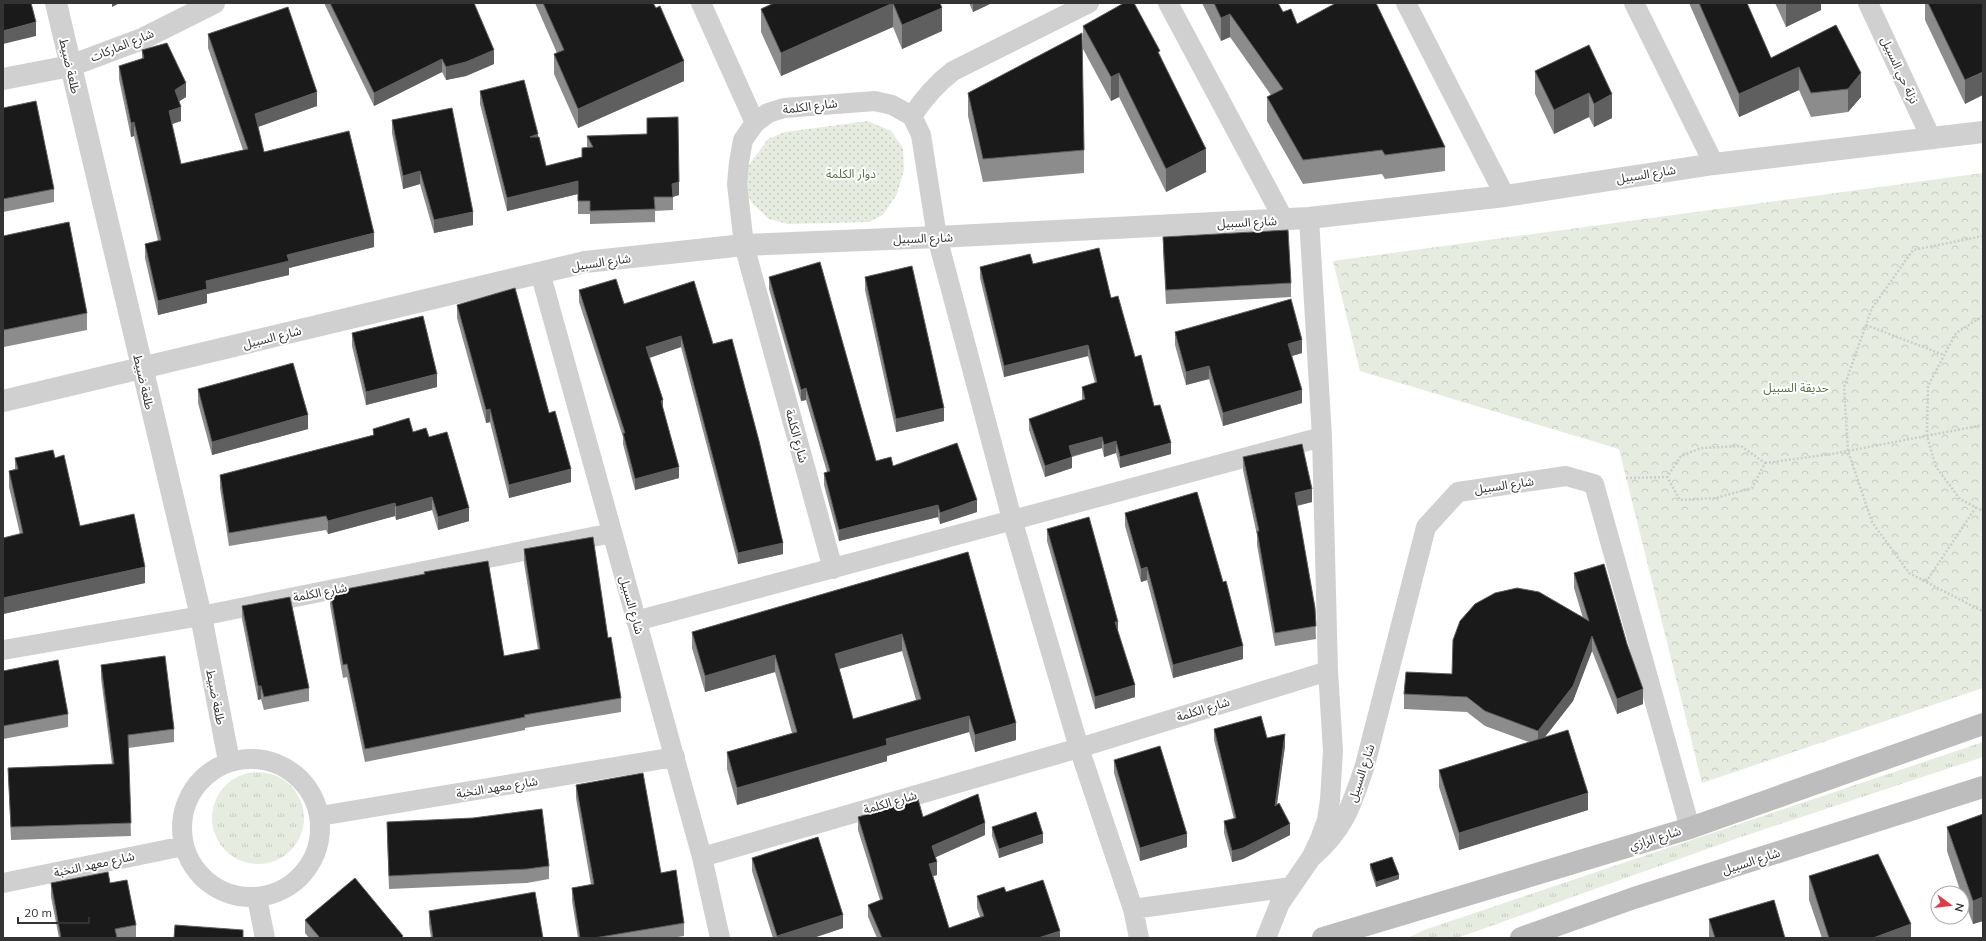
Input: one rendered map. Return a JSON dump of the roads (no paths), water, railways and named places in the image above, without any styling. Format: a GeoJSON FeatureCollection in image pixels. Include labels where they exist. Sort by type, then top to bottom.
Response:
{"type":"FeatureCollection","features":[{"type":"Feature","properties":{"kind":"main road","name":"شارع الرازي"},"geometry":{"type":"LineString","coordinates":[[1323,938],[1690,828],[1983,724]]}},
{"type":"Feature","properties":{"kind":"main road","name":"شارع السبيل"},"geometry":{"type":"LineString","coordinates":[[1521,938],[1634,898],[1983,787]]}},
{"type":"Feature","properties":{"kind":"street","name":"طلعة ضبيط"},"geometry":{"type":"LineString","coordinates":[[56,3],[141,369],[201,616],[229,761]]}},
{"type":"Feature","properties":{"kind":"street","name":"شارع الماركات"},"geometry":{"type":"LineString","coordinates":[[3,79],[70,66],[142,38],[214,3]]}},
{"type":"Feature","properties":{"kind":"street"},"geometry":{"type":"LineString","coordinates":[[701,3],[755,123]]}},
{"type":"Feature","properties":{"kind":"street"},"geometry":{"type":"LineString","coordinates":[[1089,3],[953,71],[937,83],[924,98],[912,116],[921,135],[937,237],[1012,519],[1079,748],[1133,909],[1140,938]]}},
{"type":"Feature","properties":{"kind":"street"},"geometry":{"type":"LineString","coordinates":[[1168,3],[1284,220]]}},
{"type":"Feature","properties":{"kind":"street"},"geometry":{"type":"LineString","coordinates":[[1406,3],[1505,196]]}},
{"type":"Feature","properties":{"kind":"street"},"geometry":{"type":"LineString","coordinates":[[1634,3],[1714,164]]}},
{"type":"Feature","properties":{"kind":"street","name":"نزلة حي السبيل"},"geometry":{"type":"LineString","coordinates":[[1868,3],[1931,138]]}},
{"type":"Feature","properties":{"kind":"street","name":"شارع الكلمة"},"geometry":{"type":"LineString","coordinates":[[833,569],[744,245],[738,184],[739,162],[743,140],[755,123],[768,113],[784,108],[875,101],[892,105],[912,116]]}},
{"type":"Feature","properties":{"kind":"street","name":"شارع السبيل"},"geometry":{"type":"LineString","coordinates":[[3,401],[585,262],[744,245],[937,237],[1309,218],[1505,196],[1714,164],[1983,132]]}},
{"type":"Feature","properties":{"kind":"street","name":"شارع السبيل"},"geometry":{"type":"LineString","coordinates":[[1266,938],[1280,903],[1311,858],[1327,820],[1330,800],[1333,751],[1328,671],[1322,437],[1309,218]]}},
{"type":"Feature","properties":{"kind":"street","name":"شارع السبيل"},"geometry":{"type":"LineString","coordinates":[[540,272],[675,757],[702,857],[720,938]]}},
{"type":"Feature","properties":{"kind":"street"},"geometry":{"type":"LineString","coordinates":[[636,621],[1322,437]]}},
{"type":"Feature","properties":{"kind":"street","name":"شارع السبيل"},"geometry":{"type":"LineString","coordinates":[[1311,858],[1327,844],[1342,824],[1354,798],[1365,765],[1426,527],[1458,492],[1566,476],[1594,484],[1690,828]]}},
{"type":"Feature","properties":{"kind":"street","name":"شارع الكلمة"},"geometry":{"type":"LineString","coordinates":[[3,650],[201,616],[612,533]]}},
{"type":"Feature","properties":{"kind":"street","name":"شارع الكلمة"},"geometry":{"type":"LineString","coordinates":[[702,857],[1079,748],[1328,671]]}},
{"type":"Feature","properties":{"kind":"street","name":"شارع معهد النخبة"},"geometry":{"type":"LineString","coordinates":[[320,816],[675,757]]}},
{"type":"Feature","properties":{"kind":"street"},"geometry":{"type":"LineString","coordinates":[[246,758],[266,760],[286,767],[302,780],[314,796],[320,816],[320,839],[312,861],[299,879],[279,892],[257,898],[238,896],[219,890],[204,879],[191,864],[184,846],[182,826],[185,806],[194,788],[208,773],[229,761],[246,758]]}},
{"type":"Feature","properties":{"kind":"street","name":"شارع معهد النخبة"},"geometry":{"type":"LineString","coordinates":[[3,883],[184,846]]}},
{"type":"Feature","properties":{"kind":"street"},"geometry":{"type":"LineString","coordinates":[[1133,909],[1291,888]]}},
{"type":"Feature","properties":{"kind":"street"},"geometry":{"type":"LineString","coordinates":[[257,898],[265,938]]}},
{"type":"Feature","properties":{"kind":"park label","name":"دوار الكلمة"},"geometry":{"type":"Point","coordinates":[851,173]}},
{"type":"Feature","properties":{"kind":"park label","name":"حديقة السبيل"},"geometry":{"type":"Point","coordinates":[1796,387]}}]}
